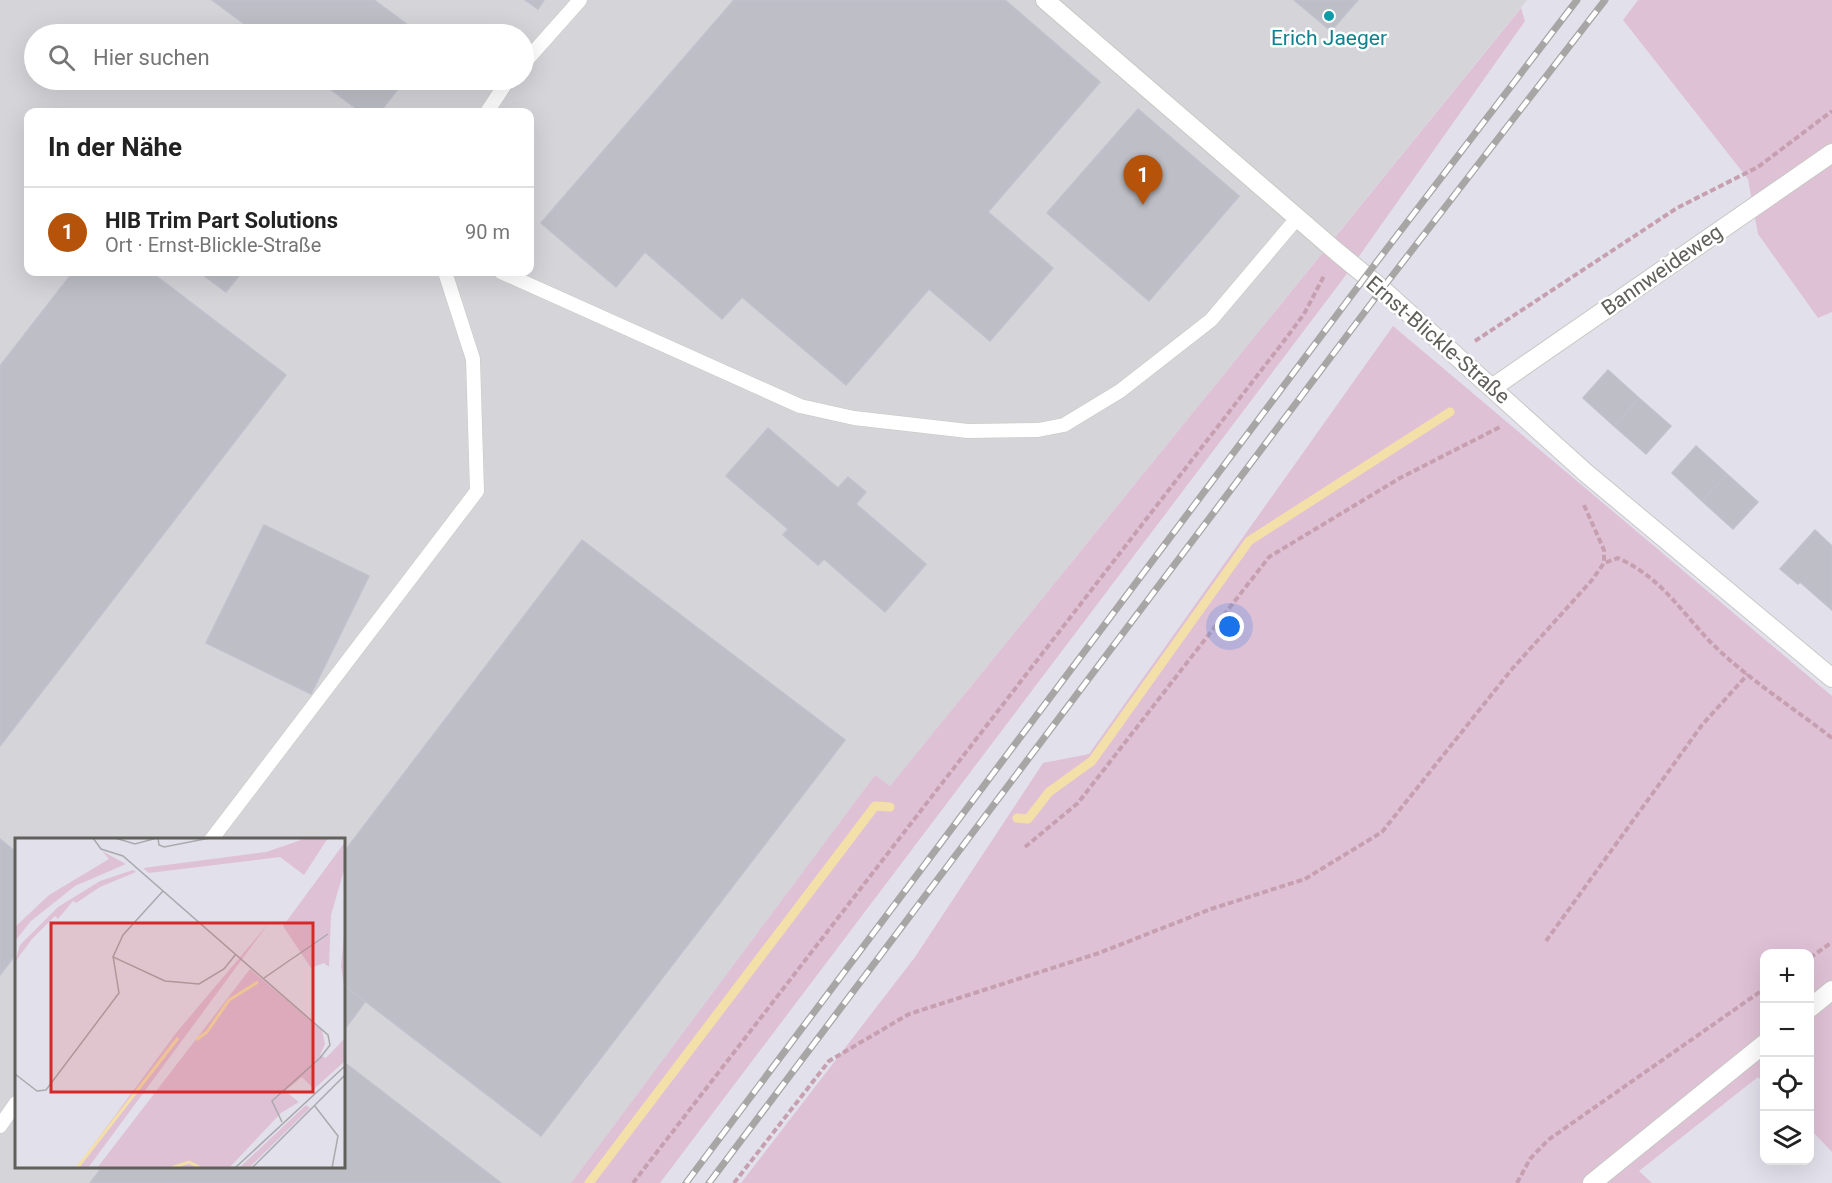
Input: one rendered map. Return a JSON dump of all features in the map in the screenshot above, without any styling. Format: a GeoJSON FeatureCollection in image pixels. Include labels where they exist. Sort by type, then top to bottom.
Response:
{"type":"FeatureCollection","features":[{"type":"Feature","properties":{"kind":"street","name":"Ernst-Blickle-Straße"},"geometry":{"type":"LineString","coordinates":[[1045,0],[1336,252],[1382,289],[1586,473],[1832,678]]}},
{"type":"Feature","properties":{"kind":"street","name":"Bannweideweg"},"geometry":{"type":"LineString","coordinates":[[1492,388],[1832,153]]}},
{"type":"Feature","properties":{"kind":"street"},"geometry":{"type":"LineString","coordinates":[[1814,1004],[1832,990]]}},
{"type":"Feature","properties":{"kind":"street"},"geometry":{"type":"LineString","coordinates":[[1592,1183],[1760,1047]]}},
{"type":"Feature","properties":{"kind":"lane"},"geometry":{"type":"LineString","coordinates":[[534,52],[580,0]]}},
{"type":"Feature","properties":{"kind":"lane"},"geometry":{"type":"LineString","coordinates":[[490,108],[501,90]]}},
{"type":"Feature","properties":{"kind":"lane"},"geometry":{"type":"LineString","coordinates":[[510,276],[800,406],[854,418],[968,431],[1038,430],[1064,426],[1120,391],[1211,320],[1298,217]]}},
{"type":"Feature","properties":{"kind":"lane"},"geometry":{"type":"LineString","coordinates":[[213,838],[477,491],[473,359],[446,276]]}},
{"type":"Feature","properties":{"kind":"lane"},"geometry":{"type":"LineString","coordinates":[[0,1126],[15,1104]]}},
{"type":"Feature","properties":{"kind":"path"},"geometry":{"type":"LineString","coordinates":[[1454,354],[1677,208],[1758,166],[1832,111]]}},
{"type":"Feature","properties":{"kind":"path"},"geometry":{"type":"LineString","coordinates":[[633,1183],[1287,337],[1304,314],[1336,252]]}},
{"type":"Feature","properties":{"kind":"path"},"geometry":{"type":"LineString","coordinates":[[1025,847],[1078,803],[1269,557],[1400,478],[1522,415]]}},
{"type":"Feature","properties":{"kind":"path"},"geometry":{"type":"LineString","coordinates":[[734,1183],[829,1060],[909,1014],[1099,953],[1211,909],[1305,879],[1382,832],[1512,669],[1593,580],[1604,563],[1604,550],[1581,494],[1586,473]]}},
{"type":"Feature","properties":{"kind":"path"},"geometry":{"type":"LineString","coordinates":[[1604,563],[1618,558],[1635,566],[1660,584],[1722,653],[1832,738]]}},
{"type":"Feature","properties":{"kind":"path"},"geometry":{"type":"LineString","coordinates":[[1546,941],[1702,724],[1748,674]]}},
{"type":"Feature","properties":{"kind":"path"},"geometry":{"type":"LineString","coordinates":[[1814,955],[1832,942]]}},
{"type":"Feature","properties":{"kind":"path"},"geometry":{"type":"LineString","coordinates":[[1517,1183],[1530,1159],[1548,1140],[1760,992]]}},
{"type":"Feature","properties":{"kind":"shaded area"},"geometry":{"type":"Polygon","coordinates":[[[0,0],[1527,0],[890,786],[875,775],[571,1183],[0,1183],[0,0]]]}},
{"type":"Feature","properties":{"kind":"shaded area"},"geometry":{"type":"Polygon","coordinates":[[[1638,0],[1832,0],[1832,312],[1818,318],[1758,234],[1748,179],[1623,20],[1638,0]]]}},
{"type":"Feature","properties":{"kind":"shaded area"},"geometry":{"type":"Polygon","coordinates":[[[1521,8],[1525,21],[1343,279],[660,1183],[571,1183],[875,775],[890,786],[1521,8]]]}},
{"type":"Feature","properties":{"kind":"shaded area"},"geometry":{"type":"Polygon","coordinates":[[[1393,326],[1832,696],[1832,1152],[1814,1133],[1814,949],[1760,949],[1760,1079],[1758,1077],[1639,1171],[1652,1183],[741,1183],[915,957],[1043,763],[1089,754],[1393,326]]]}},
{"type":"Feature","properties":{"kind":"building"},"geometry":{"type":"Polygon","coordinates":[[[212,0],[374,0],[406,24],[244,24],[212,0]]]}},
{"type":"Feature","properties":{"kind":"building"},"geometry":{"type":"Polygon","coordinates":[[[525,0],[544,0],[538,9],[525,0]]]}},
{"type":"Feature","properties":{"kind":"building"},"geometry":{"type":"Polygon","coordinates":[[[734,0],[1005,0],[1100,82],[988,212],[1053,268],[990,341],[929,289],[846,385],[742,297],[722,319],[645,252],[616,287],[541,223],[734,0]]]}},
{"type":"Feature","properties":{"kind":"building","name":"Erich Jaeger"},"geometry":{"type":"Polygon","coordinates":[[[1294,0],[1358,0],[1331,31],[1294,0]]]}},
{"type":"Feature","properties":{"kind":"building"},"geometry":{"type":"Polygon","coordinates":[[[331,90],[397,90],[383,108],[356,108],[331,90]]]}},
{"type":"Feature","properties":{"kind":"building"},"geometry":{"type":"Polygon","coordinates":[[[1138,109],[1239,196],[1149,301],[1047,213],[1138,109]]]}},
{"type":"Feature","properties":{"kind":"building"},"geometry":{"type":"Polygon","coordinates":[[[70,276],[156,276],[286,375],[0,746],[0,366],[70,276]]]}},
{"type":"Feature","properties":{"kind":"building"},"geometry":{"type":"Polygon","coordinates":[[[204,276],[239,276],[226,292],[204,276]]]}},
{"type":"Feature","properties":{"kind":"building"},"geometry":{"type":"Polygon","coordinates":[[[1608,370],[1639,398],[1614,426],[1583,398],[1608,370]]]}},
{"type":"Feature","properties":{"kind":"building"},"geometry":{"type":"Polygon","coordinates":[[[1639,398],[1671,426],[1646,454],[1614,426],[1639,398]]]}},
{"type":"Feature","properties":{"kind":"building"},"geometry":{"type":"Polygon","coordinates":[[[768,428],[838,488],[848,477],[866,492],[856,504],[926,564],[885,612],[824,559],[818,565],[783,535],[788,529],[726,476],[768,428]]]}},
{"type":"Feature","properties":{"kind":"building"},"geometry":{"type":"Polygon","coordinates":[[[1696,446],[1727,474],[1702,501],[1672,473],[1696,446]]]}},
{"type":"Feature","properties":{"kind":"building"},"geometry":{"type":"Polygon","coordinates":[[[1727,474],[1758,502],[1733,529],[1702,501],[1727,474]]]}},
{"type":"Feature","properties":{"kind":"building"},"geometry":{"type":"Polygon","coordinates":[[[264,525],[369,576],[311,694],[206,643],[264,525]]]}},
{"type":"Feature","properties":{"kind":"building"},"geometry":{"type":"Polygon","coordinates":[[[1815,530],[1832,546],[1832,610],[1800,582],[1798,584],[1780,569],[1815,530]]]}},
{"type":"Feature","properties":{"kind":"building"},"geometry":{"type":"Polygon","coordinates":[[[582,540],[845,740],[541,1136],[345,986],[345,851],[582,540]]]}},
{"type":"Feature","properties":{"kind":"building"},"geometry":{"type":"Polygon","coordinates":[[[0,839],[15,851],[15,955],[0,975],[0,839]]]}},
{"type":"Feature","properties":{"kind":"building"},"geometry":{"type":"Polygon","coordinates":[[[345,986],[365,1002],[345,1029],[345,986]]]}},
{"type":"Feature","properties":{"kind":"building"},"geometry":{"type":"Polygon","coordinates":[[[345,1063],[501,1183],[90,1183],[101,1168],[345,1168],[345,1063]]]}},
{"type":"Feature","properties":{"kind":"waterway"},"geometry":{"type":"LineString","coordinates":[[1017,818],[1028,819],[1049,792],[1092,761],[1249,541],[1450,412]]}},
{"type":"Feature","properties":{"kind":"waterway"},"geometry":{"type":"LineString","coordinates":[[589,1183],[875,806],[890,807]]}},
{"type":"Feature","properties":{"kind":"railway"},"geometry":{"type":"LineString","coordinates":[[686,1183],[1366,276],[1577,0]]}},
{"type":"Feature","properties":{"kind":"railway"},"geometry":{"type":"LineString","coordinates":[[709,1183],[1382,289],[1605,0]]}},
{"type":"Feature","properties":{"kind":"place","name":"Erich Jaeger"},"geometry":{"type":"Point","coordinates":[1329,16]}},
{"type":"Feature","properties":{"kind":"place","name":"HIB Trim Part Solutions"},"geometry":{"type":"Point","coordinates":[1143,205]}}]}
